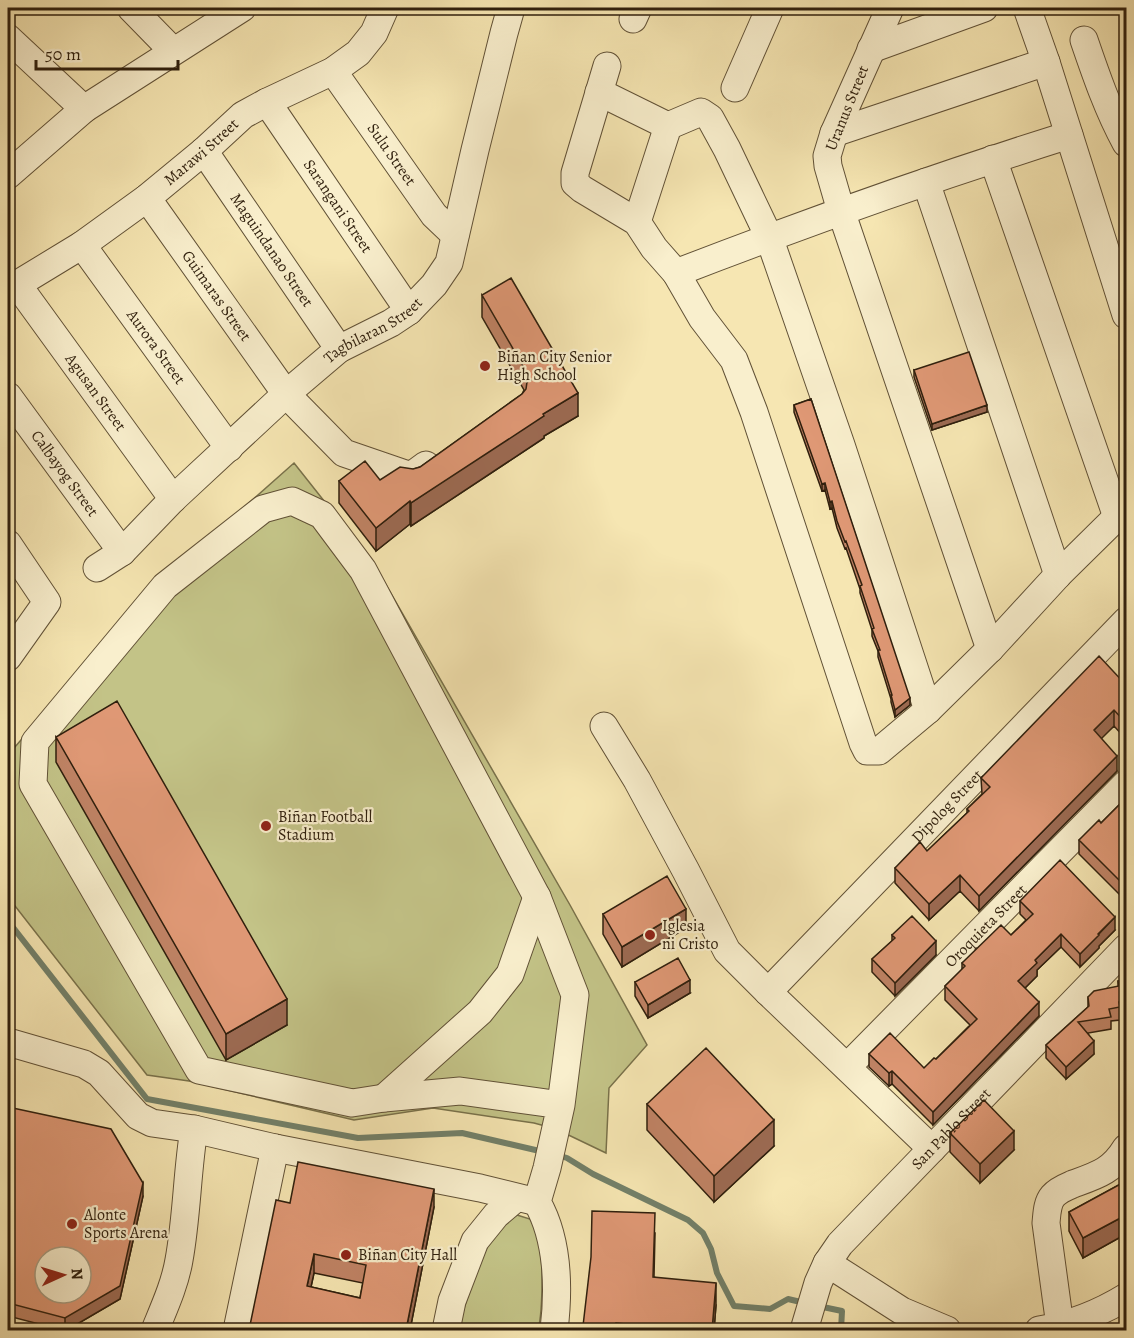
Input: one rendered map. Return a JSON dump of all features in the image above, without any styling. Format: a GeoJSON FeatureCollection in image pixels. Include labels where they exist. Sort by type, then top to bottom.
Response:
{"type":"FeatureCollection","features":[{"type":"Feature","properties":{"kind":"street"},"geometry":{"type":"LineString","coordinates":[[131,8],[173,51]]}},
{"type":"Feature","properties":{"kind":"street"},"geometry":{"type":"LineString","coordinates":[[8,175],[84,109],[242,8]]}},
{"type":"Feature","properties":{"kind":"street","name":"Marawi Street"},"geometry":{"type":"LineString","coordinates":[[12,287],[82,245],[147,198],[243,115],[333,71],[358,53],[374,33],[385,8]]}},
{"type":"Feature","properties":{"kind":"street","name":"Tagbilaran Street"},"geometry":{"type":"LineString","coordinates":[[97,568],[122,552],[173,499],[286,394],[339,349],[391,323],[409,310],[434,285],[449,263],[511,8]]}},
{"type":"Feature","properties":{"kind":"street"},"geometry":{"type":"LineString","coordinates":[[735,88],[770,8]]}},
{"type":"Feature","properties":{"kind":"street","name":"Uranus Street"},"geometry":{"type":"LineString","coordinates":[[890,8],[834,133],[827,156],[828,166],[841,211],[990,649]]}},
{"type":"Feature","properties":{"kind":"street"},"geometry":{"type":"LineString","coordinates":[[871,49],[984,8]]}},
{"type":"Feature","properties":{"kind":"street"},"geometry":{"type":"LineString","coordinates":[[1027,8],[1126,315]]}},
{"type":"Feature","properties":{"kind":"street"},"geometry":{"type":"LineString","coordinates":[[8,38],[84,109]]}},
{"type":"Feature","properties":{"kind":"street"},"geometry":{"type":"LineString","coordinates":[[1084,40],[1101,88],[1126,142]]}},
{"type":"Feature","properties":{"kind":"street"},"geometry":{"type":"LineString","coordinates":[[834,133],[1046,62]]}},
{"type":"Feature","properties":{"kind":"street"},"geometry":{"type":"LineString","coordinates":[[607,66],[575,173],[575,183],[637,222],[654,248],[676,273],[702,318],[734,360],[754,412],[867,751],[879,750],[928,710],[1122,512],[993,159]]}},
{"type":"Feature","properties":{"kind":"street","name":"Sulu Street"},"geometry":{"type":"LineString","coordinates":[[333,71],[434,216],[455,235]]}},
{"type":"Feature","properties":{"kind":"street"},"geometry":{"type":"LineString","coordinates":[[599,92],[668,126]]}},
{"type":"Feature","properties":{"kind":"street","name":"Sarangani Street"},"geometry":{"type":"LineString","coordinates":[[267,102],[409,310]]}},
{"type":"Feature","properties":{"kind":"street"},"geometry":{"type":"LineString","coordinates":[[637,222],[668,126],[701,112],[710,118],[728,149],[770,237],[928,710]]}},
{"type":"Feature","properties":{"kind":"street"},"geometry":{"type":"LineString","coordinates":[[676,273],[841,211],[1069,135]]}},
{"type":"Feature","properties":{"kind":"street","name":"Maguindanao Street"},"geometry":{"type":"LineString","coordinates":[[204,151],[339,349]]}},
{"type":"Feature","properties":{"kind":"street"},"geometry":{"type":"LineString","coordinates":[[926,182],[1058,575]]}},
{"type":"Feature","properties":{"kind":"street","name":"Guimaras Street"},"geometry":{"type":"LineString","coordinates":[[147,198],[286,394],[344,453],[411,476],[447,450]]}},
{"type":"Feature","properties":{"kind":"street","name":"Aurora Street"},"geometry":{"type":"LineString","coordinates":[[82,245],[229,448]]}},
{"type":"Feature","properties":{"kind":"street","name":"Agusan Street"},"geometry":{"type":"LineString","coordinates":[[12,287],[173,499]]}},
{"type":"Feature","properties":{"kind":"street","name":"Calbayog Street"},"geometry":{"type":"LineString","coordinates":[[8,396],[122,552]]}},
{"type":"Feature","properties":{"kind":"street"},"geometry":{"type":"LineString","coordinates":[[446,1330],[452,1301],[475,1242],[496,1215],[527,1200],[547,1168],[558,1117],[575,995],[537,897],[363,570],[322,515],[292,501],[263,509],[165,586],[35,742],[33,784],[199,1070],[352,1103],[460,1091],[558,1117]]}},
{"type":"Feature","properties":{"kind":"street"},"geometry":{"type":"LineString","coordinates":[[8,544],[47,602],[8,657]]}},
{"type":"Feature","properties":{"kind":"street","name":"Dipolog Street"},"geometry":{"type":"LineString","coordinates":[[768,992],[1126,621]]}},
{"type":"Feature","properties":{"kind":"street"},"geometry":{"type":"LineString","coordinates":[[604,726],[637,780],[727,951],[932,1149]]}},
{"type":"Feature","properties":{"kind":"street","name":"Oroquieta Street"},"geometry":{"type":"LineString","coordinates":[[847,1067],[1126,784]]}},
{"type":"Feature","properties":{"kind":"street"},"geometry":{"type":"LineString","coordinates":[[384,1098],[480,1012],[510,974],[537,897]]}},
{"type":"Feature","properties":{"kind":"street","name":"San Pablo Street"},"geometry":{"type":"LineString","coordinates":[[804,1330],[823,1273],[840,1244],[1126,948]]}},
{"type":"Feature","properties":{"kind":"street"},"geometry":{"type":"LineString","coordinates":[[8,1042],[84,1064],[99,1073],[138,1116],[152,1123],[194,1129],[275,1148],[480,1188],[527,1200],[545,1215],[553,1250],[557,1294],[554,1330]]}},
{"type":"Feature","properties":{"kind":"street"},"geometry":{"type":"LineString","coordinates":[[155,1330],[179,1263],[194,1129]]}},
{"type":"Feature","properties":{"kind":"street"},"geometry":{"type":"LineString","coordinates":[[237,1330],[275,1148]]}},
{"type":"Feature","properties":{"kind":"street"},"geometry":{"type":"LineString","coordinates":[[1126,1148],[1115,1164],[1101,1174],[1061,1189],[1053,1196],[1047,1207],[1050,1328],[1088,1315],[1126,1297]]}},
{"type":"Feature","properties":{"kind":"street"},"geometry":{"type":"LineString","coordinates":[[823,1273],[947,1330]]}},
{"type":"Feature","properties":{"kind":"green space","name":"Biñan Football Stadium"},"geometry":{"type":"Polygon","coordinates":[[[294,463],[374,564],[570,905],[647,1045],[609,1088],[606,1153],[556,1129],[534,1123],[433,1108],[354,1120],[189,1081],[147,1075],[8,897],[8,755],[96,653],[185,560],[294,463]]]}},
{"type":"Feature","properties":{"kind":"green space"},"geometry":{"type":"Polygon","coordinates":[[[517,1215],[530,1219],[539,1240],[542,1280],[538,1330],[458,1330],[475,1273],[488,1245],[505,1223],[517,1215]]]}},
{"type":"Feature","properties":{"kind":"building"},"geometry":{"type":"Polygon","coordinates":[[[511,278],[578,393],[411,503],[410,501],[376,528],[339,481],[365,461],[380,480],[400,467],[413,469],[420,467],[522,394],[527,382],[531,380],[482,295],[511,278]]]}},
{"type":"Feature","properties":{"kind":"building"},"geometry":{"type":"Polygon","coordinates":[[[969,352],[987,405],[932,424],[914,370],[969,352]]]}},
{"type":"Feature","properties":{"kind":"building"},"geometry":{"type":"Polygon","coordinates":[[[811,399],[910,698],[895,710],[878,650],[880,650],[872,629],[874,628],[860,586],[862,585],[794,405],[811,399]]]}},
{"type":"Feature","properties":{"kind":"building"},"geometry":{"type":"Polygon","coordinates":[[[1099,656],[1126,685],[1126,723],[1114,710],[1094,730],[1117,756],[979,896],[960,875],[929,904],[895,868],[920,842],[927,851],[969,811],[967,809],[990,787],[981,778],[1099,656]]]}},
{"type":"Feature","properties":{"kind":"building"},"geometry":{"type":"Polygon","coordinates":[[[117,701],[287,999],[226,1034],[56,737],[117,701]]]}},
{"type":"Feature","properties":{"kind":"building"},"geometry":{"type":"Polygon","coordinates":[[[1126,798],[1126,887],[1079,840],[1099,820],[1101,823],[1126,798]]]}},
{"type":"Feature","properties":{"kind":"building"},"geometry":{"type":"Polygon","coordinates":[[[1060,860],[1115,917],[1080,954],[1061,934],[1035,960],[1037,963],[1018,981],[1039,1002],[933,1112],[892,1071],[889,1073],[869,1054],[890,1033],[924,1068],[977,1019],[945,986],[965,966],[962,963],[1001,925],[1011,935],[1033,914],[1020,901],[1060,860]]]}},
{"type":"Feature","properties":{"kind":"building"},"geometry":{"type":"Polygon","coordinates":[[[667,876],[686,909],[622,947],[603,914],[667,876]]]}},
{"type":"Feature","properties":{"kind":"building"},"geometry":{"type":"Polygon","coordinates":[[[912,916],[936,941],[895,983],[872,959],[895,938],[892,935],[912,916]]]}},
{"type":"Feature","properties":{"kind":"building"},"geometry":{"type":"Polygon","coordinates":[[[678,958],[690,980],[648,1005],[635,982],[678,958]]]}},
{"type":"Feature","properties":{"kind":"building"},"geometry":{"type":"Polygon","coordinates":[[[1126,979],[1126,1003],[1123,1006],[1122,1001],[1119,1002],[1120,1007],[1109,1009],[1111,1017],[1078,1022],[1094,1041],[1066,1067],[1046,1045],[1089,1006],[1088,997],[1094,991],[1119,986],[1118,981],[1126,979]]]}},
{"type":"Feature","properties":{"kind":"building"},"geometry":{"type":"Polygon","coordinates":[[[706,1048],[774,1120],[714,1176],[647,1104],[706,1048]]]}},
{"type":"Feature","properties":{"kind":"building"},"geometry":{"type":"Polygon","coordinates":[[[984,1100],[1014,1131],[980,1164],[950,1133],[984,1100]]]}},
{"type":"Feature","properties":{"kind":"building","name":"Alonte Sports Arena"},"geometry":{"type":"Polygon","coordinates":[[[8,1107],[111,1129],[143,1183],[120,1286],[93,1302],[93,1245],[33,1245],[33,1305],[87,1305],[65,1318],[8,1303],[8,1107]]]}},
{"type":"Feature","properties":{"kind":"building","name":"Biñan City Hall"},"geometry":{"type":"Polygon","coordinates":[[[298,1162],[434,1189],[406,1330],[249,1330],[276,1200],[290,1203],[298,1162]],[[314,1254],[307,1286],[360,1298],[366,1265],[314,1254]]]}},
{"type":"Feature","properties":{"kind":"building"},"geometry":{"type":"Polygon","coordinates":[[[1126,1181],[1126,1215],[1083,1238],[1069,1212],[1126,1181]]]}},
{"type":"Feature","properties":{"kind":"building"},"geometry":{"type":"Polygon","coordinates":[[[592,1211],[655,1213],[653,1277],[716,1283],[712,1330],[687,1330],[616,1323],[615,1330],[583,1326],[591,1257],[592,1211]]]}},
{"type":"Feature","properties":{"kind":"waterway"},"geometry":{"type":"LineString","coordinates":[[8,921],[147,1099],[358,1138],[462,1133],[544,1152]]}},
{"type":"Feature","properties":{"kind":"waterway"},"geometry":{"type":"LineString","coordinates":[[557,1155],[688,1220],[703,1233],[711,1249],[717,1273],[734,1306],[770,1309],[788,1299],[805,1303]]}},
{"type":"Feature","properties":{"kind":"waterway"},"geometry":{"type":"LineString","coordinates":[[818,1306],[842,1311],[841,1330]]}},
{"type":"Feature","properties":{"kind":"place","name":"Biñan City Senior High School"},"geometry":{"type":"Point","coordinates":[485,366]}},
{"type":"Feature","properties":{"kind":"place","name":"Biñan Football Stadium"},"geometry":{"type":"Point","coordinates":[266,826]}},
{"type":"Feature","properties":{"kind":"place","name":"Iglesia ni Cristo"},"geometry":{"type":"Point","coordinates":[650,935]}},
{"type":"Feature","properties":{"kind":"place","name":"Alonte Sports Arena"},"geometry":{"type":"Point","coordinates":[72,1224]}},
{"type":"Feature","properties":{"kind":"place","name":"Biñan City Hall"},"geometry":{"type":"Point","coordinates":[346,1255]}}]}
